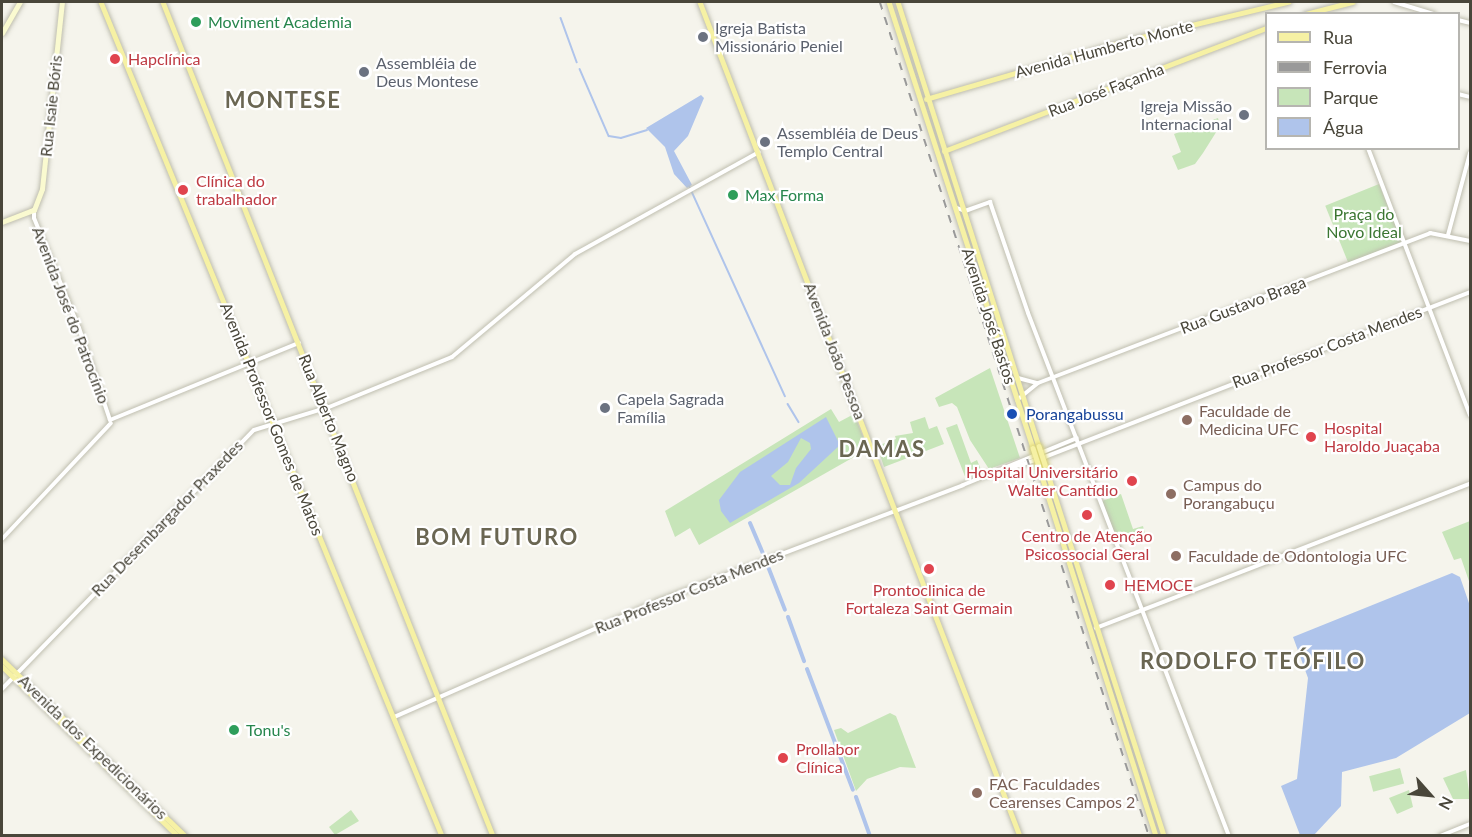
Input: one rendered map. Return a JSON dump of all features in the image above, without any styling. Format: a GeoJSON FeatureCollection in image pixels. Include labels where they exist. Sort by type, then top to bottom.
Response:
{"type":"FeatureCollection","features":[{"type":"Feature","properties":{"kind":"main road"},"geometry":{"type":"LineString","coordinates":[[2,33],[20,2]]}},
{"type":"Feature","properties":{"kind":"main road","name":"Rua Isaie Bóris"},"geometry":{"type":"LineString","coordinates":[[34,210],[42,189],[63,2]]}},
{"type":"Feature","properties":{"kind":"main road","name":"Avenida Professor Gomes de Matos"},"geometry":{"type":"LineString","coordinates":[[101,2],[442,836]]}},
{"type":"Feature","properties":{"kind":"main road","name":"Rua Alberto Magno"},"geometry":{"type":"LineString","coordinates":[[163,2],[300,343],[493,836]]}},
{"type":"Feature","properties":{"kind":"main road","name":"Avenida João Pessoa"},"geometry":{"type":"LineString","coordinates":[[700,2],[1020,836]]}},
{"type":"Feature","properties":{"kind":"main road","name":"Avenida José Bastos"},"geometry":{"type":"LineString","coordinates":[[890,2],[1156,836]]}},
{"type":"Feature","properties":{"kind":"main road","name":"Avenida José Bastos"},"geometry":{"type":"LineString","coordinates":[[898,2],[1164,836]]}},
{"type":"Feature","properties":{"kind":"main road","name":"Avenida Humberto Monte"},"geometry":{"type":"LineString","coordinates":[[921,100],[1125,41],[1288,2]]}},
{"type":"Feature","properties":{"kind":"main road"},"geometry":{"type":"LineString","coordinates":[[1316,12],[1352,2]]}},
{"type":"Feature","properties":{"kind":"main road"},"geometry":{"type":"LineString","coordinates":[[897,28],[906,26]]}},
{"type":"Feature","properties":{"kind":"main road","name":"Rua José Façanha"},"geometry":{"type":"LineString","coordinates":[[944,151],[1265,28]]}},
{"type":"Feature","properties":{"kind":"main road"},"geometry":{"type":"LineString","coordinates":[[2,222],[22,218],[34,210]]}},
{"type":"Feature","properties":{"kind":"main road","name":"Avenida dos Expedicionários"},"geometry":{"type":"LineString","coordinates":[[2,659],[15,675],[178,836]]}},
{"type":"Feature","properties":{"kind":"main road","name":"Avenida dos Expedicionários"},"geometry":{"type":"LineString","coordinates":[[2,666],[15,675],[185,836]]}},
{"type":"Feature","properties":{"kind":"street"},"geometry":{"type":"LineString","coordinates":[[1394,2],[1427,12]]}},
{"type":"Feature","properties":{"kind":"street"},"geometry":{"type":"LineString","coordinates":[[1369,150],[1470,415]]}},
{"type":"Feature","properties":{"kind":"street","name":"Rua Desembargador Praxedes"},"geometry":{"type":"LineString","coordinates":[[2,689],[256,429],[325,408],[453,356],[575,254],[759,152]]}},
{"type":"Feature","properties":{"kind":"street"},"geometry":{"type":"LineString","coordinates":[[1470,153],[1448,235],[1470,242]]}},
{"type":"Feature","properties":{"kind":"street"},"geometry":{"type":"LineString","coordinates":[[954,207],[964,211],[990,202],[1053,377],[1229,836]]}},
{"type":"Feature","properties":{"kind":"street","name":"Avenida José do Patrocínio"},"geometry":{"type":"LineString","coordinates":[[34,210],[34,218],[80,328],[111,422]]}},
{"type":"Feature","properties":{"kind":"street","name":"Rua Gustavo Braga"},"geometry":{"type":"LineString","coordinates":[[1016,400],[1038,383],[1430,233],[1448,235]]}},
{"type":"Feature","properties":{"kind":"street","name":"Rua Professor Costa Mendes"},"geometry":{"type":"LineString","coordinates":[[394,717],[619,618],[1468,292]]}},
{"type":"Feature","properties":{"kind":"street"},"geometry":{"type":"LineString","coordinates":[[2,539],[111,422],[300,343]]}},
{"type":"Feature","properties":{"kind":"street"},"geometry":{"type":"LineString","coordinates":[[1018,378],[1038,383]]}},
{"type":"Feature","properties":{"kind":"street"},"geometry":{"type":"LineString","coordinates":[[1090,630],[1470,484]]}},
{"type":"Feature","properties":{"kind":"street"},"geometry":{"type":"LineString","coordinates":[[1440,836],[1470,824]]}},
{"type":"Feature","properties":{"kind":"green space"},"geometry":{"type":"Polygon","coordinates":[[[1218,118],[1220,126],[1195,164],[1178,170],[1172,156],[1181,152],[1174,134],[1218,118]]]}},
{"type":"Feature","properties":{"kind":"green space","name":"Praça do Novo Ideal"},"geometry":{"type":"Polygon","coordinates":[[[1379,184],[1402,241],[1348,263],[1325,206],[1379,184]]]}},
{"type":"Feature","properties":{"kind":"green space"},"geometry":{"type":"Polygon","coordinates":[[[990,368],[1020,458],[989,469],[970,440],[957,407],[952,403],[939,407],[935,398],[990,368]]]}},
{"type":"Feature","properties":{"kind":"green space"},"geometry":{"type":"Polygon","coordinates":[[[831,409],[839,422],[854,414],[868,449],[699,545],[690,528],[675,537],[665,511],[831,409]]]}},
{"type":"Feature","properties":{"kind":"green space"},"geometry":{"type":"Polygon","coordinates":[[[925,417],[929,429],[937,426],[944,444],[884,467],[877,446],[896,439],[895,436],[913,433],[910,422],[925,417]]]}},
{"type":"Feature","properties":{"kind":"green space"},"geometry":{"type":"Polygon","coordinates":[[[957,424],[971,463],[977,460],[982,472],[966,479],[946,428],[957,424]]]}},
{"type":"Feature","properties":{"kind":"green space"},"geometry":{"type":"Polygon","coordinates":[[[1121,494],[1133,529],[1143,526],[1145,534],[1118,544],[1102,501],[1121,494]]]}},
{"type":"Feature","properties":{"kind":"green space"},"geometry":{"type":"Polygon","coordinates":[[[1470,521],[1470,584],[1461,558],[1454,560],[1442,532],[1470,521]]]}},
{"type":"Feature","properties":{"kind":"green space"},"geometry":{"type":"Polygon","coordinates":[[[890,713],[896,716],[916,768],[900,767],[867,779],[856,791],[834,730],[841,728],[848,733],[890,713]]]}},
{"type":"Feature","properties":{"kind":"green space"},"geometry":{"type":"Polygon","coordinates":[[[1400,768],[1404,783],[1373,792],[1369,776],[1400,768]]]}},
{"type":"Feature","properties":{"kind":"green space"},"geometry":{"type":"Polygon","coordinates":[[[1466,770],[1470,799],[1453,799],[1443,778],[1466,770]]]}},
{"type":"Feature","properties":{"kind":"green space"},"geometry":{"type":"Polygon","coordinates":[[[1409,790],[1413,807],[1397,814],[1389,798],[1409,790]]]}},
{"type":"Feature","properties":{"kind":"green space"},"geometry":{"type":"Polygon","coordinates":[[[351,810],[359,821],[335,835],[329,827],[351,810]]]}},
{"type":"Feature","properties":{"kind":"water"},"geometry":{"type":"Polygon","coordinates":[[[701,95],[704,98],[688,136],[674,151],[692,185],[687,188],[674,174],[665,147],[646,128],[701,95]]]}},
{"type":"Feature","properties":{"kind":"water"},"geometry":{"type":"Polygon","coordinates":[[[826,417],[840,445],[799,483],[730,523],[721,511],[719,500],[740,472],[826,417]],[[801,438],[788,462],[771,476],[780,485],[790,485],[796,468],[811,449],[810,443],[801,438]]]}},
{"type":"Feature","properties":{"kind":"water"},"geometry":{"type":"Polygon","coordinates":[[[1452,573],[1460,577],[1470,606],[1470,713],[1396,758],[1342,772],[1341,806],[1314,835],[1300,835],[1281,786],[1297,779],[1308,678],[1293,637],[1452,573]]]}},
{"type":"Feature","properties":{"kind":"waterway"},"geometry":{"type":"LineString","coordinates":[[561,18],[577,62]]}},
{"type":"Feature","properties":{"kind":"waterway"},"geometry":{"type":"LineString","coordinates":[[580,69],[609,136],[621,138],[647,130]]}},
{"type":"Feature","properties":{"kind":"waterway"},"geometry":{"type":"LineString","coordinates":[[689,185],[785,396]]}},
{"type":"Feature","properties":{"kind":"waterway"},"geometry":{"type":"LineString","coordinates":[[788,404],[799,422]]}},
{"type":"Feature","properties":{"kind":"waterway"},"geometry":{"type":"LineString","coordinates":[[750,523],[765,558]]}},
{"type":"Feature","properties":{"kind":"waterway"},"geometry":{"type":"LineString","coordinates":[[767,564],[785,610]]}},
{"type":"Feature","properties":{"kind":"waterway"},"geometry":{"type":"LineString","coordinates":[[788,617],[804,661]]}},
{"type":"Feature","properties":{"kind":"waterway"},"geometry":{"type":"LineString","coordinates":[[807,669],[853,790]]}},
{"type":"Feature","properties":{"kind":"waterway"},"geometry":{"type":"LineString","coordinates":[[856,797],[870,836]]}},
{"type":"Feature","properties":{"kind":"railway"},"geometry":{"type":"LineString","coordinates":[[880,2],[1149,836]]}},
{"type":"Feature","properties":{"kind":"place","name":"Moviment Academia"},"geometry":{"type":"Point","coordinates":[196,22]}},
{"type":"Feature","properties":{"kind":"place","name":"Igreja Batista Missionário Peniel"},"geometry":{"type":"Point","coordinates":[703,37]}},
{"type":"Feature","properties":{"kind":"place","name":"Hapclínica"},"geometry":{"type":"Point","coordinates":[115,59]}},
{"type":"Feature","properties":{"kind":"place","name":"Assembléia de Deus Montese"},"geometry":{"type":"Point","coordinates":[364,72]}},
{"type":"Feature","properties":{"kind":"place","name":"Igreja Missão Internacional"},"geometry":{"type":"Point","coordinates":[1244,115]}},
{"type":"Feature","properties":{"kind":"place","name":"Assembléia de Deus Templo Central"},"geometry":{"type":"Point","coordinates":[765,142]}},
{"type":"Feature","properties":{"kind":"place","name":"Clínica do trabalhador"},"geometry":{"type":"Point","coordinates":[183,190]}},
{"type":"Feature","properties":{"kind":"place","name":"Max Forma"},"geometry":{"type":"Point","coordinates":[733,195]}},
{"type":"Feature","properties":{"kind":"place","name":"Capela Sagrada Família"},"geometry":{"type":"Point","coordinates":[605,408]}},
{"type":"Feature","properties":{"kind":"place","name":"Porangabussu"},"geometry":{"type":"Point","coordinates":[1012,414]}},
{"type":"Feature","properties":{"kind":"place","name":"Faculdade de Medicina UFC"},"geometry":{"type":"Point","coordinates":[1187,420]}},
{"type":"Feature","properties":{"kind":"place","name":"Hospital Haroldo Juaçaba"},"geometry":{"type":"Point","coordinates":[1311,437]}},
{"type":"Feature","properties":{"kind":"place","name":"Hospital Universitário Walter Cantídio"},"geometry":{"type":"Point","coordinates":[1132,481]}},
{"type":"Feature","properties":{"kind":"place","name":"Campus do Porangabuçu"},"geometry":{"type":"Point","coordinates":[1171,494]}},
{"type":"Feature","properties":{"kind":"place","name":"Centro de Atenção Psicossocial Geral"},"geometry":{"type":"Point","coordinates":[1087,515]}},
{"type":"Feature","properties":{"kind":"place","name":"Faculdade de Odontologia UFC"},"geometry":{"type":"Point","coordinates":[1176,556]}},
{"type":"Feature","properties":{"kind":"place","name":"Prontoclinica de Fortaleza Saint Germain"},"geometry":{"type":"Point","coordinates":[929,569]}},
{"type":"Feature","properties":{"kind":"place","name":"HEMOCE"},"geometry":{"type":"Point","coordinates":[1110,585]}},
{"type":"Feature","properties":{"kind":"place","name":"Tonu's"},"geometry":{"type":"Point","coordinates":[234,730]}},
{"type":"Feature","properties":{"kind":"place","name":"Prollabor Clínica"},"geometry":{"type":"Point","coordinates":[783,758]}},
{"type":"Feature","properties":{"kind":"place","name":"FAC Faculdades Cearenses Campos 2"},"geometry":{"type":"Point","coordinates":[977,793]}},
{"type":"Feature","properties":{"kind":"district","name":"MONTESE"},"geometry":{"type":"Point","coordinates":[283,100]}},
{"type":"Feature","properties":{"kind":"district","name":"DAMAS"},"geometry":{"type":"Point","coordinates":[882,449]}},
{"type":"Feature","properties":{"kind":"district","name":"BOM FUTURO"},"geometry":{"type":"Point","coordinates":[497,537]}},
{"type":"Feature","properties":{"kind":"district","name":"RODOLFO TEÓFILO"},"geometry":{"type":"Point","coordinates":[1253,661]}}]}
